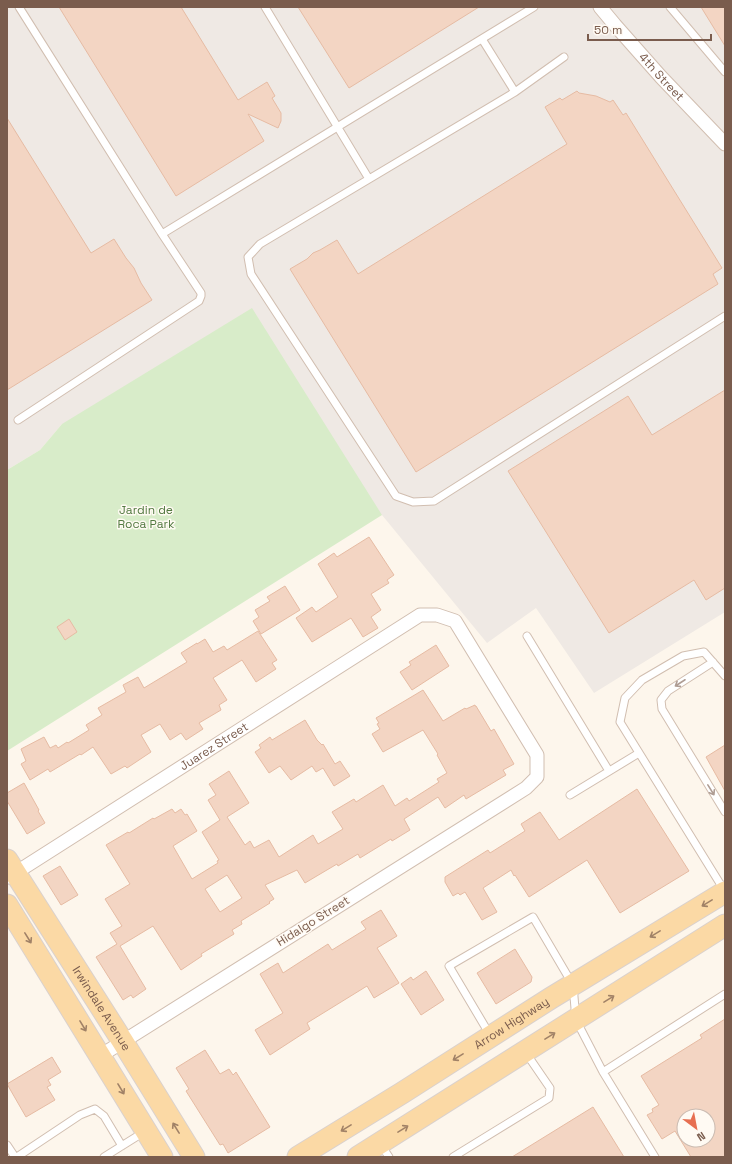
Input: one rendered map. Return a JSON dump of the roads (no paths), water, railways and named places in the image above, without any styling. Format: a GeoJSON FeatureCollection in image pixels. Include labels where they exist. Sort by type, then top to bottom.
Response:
{"type":"FeatureCollection","features":[{"type":"Feature","properties":{"kind":"main road","name":"Irwindale Avenue"},"geometry":{"type":"LineString","coordinates":[[10,870],[123,1042],[194,1157]]}},
{"type":"Feature","properties":{"kind":"main road","name":"Arrow Highway"},"geometry":{"type":"LineString","coordinates":[[298,1157],[573,984],[725,892]]}},
{"type":"Feature","properties":{"kind":"main road","name":"Irwindale Avenue"},"geometry":{"type":"LineString","coordinates":[[7,904],[162,1157]]}},
{"type":"Feature","properties":{"kind":"main road"},"geometry":{"type":"LineString","coordinates":[[358,1157],[384,1150],[524,1052],[725,925]]}},
{"type":"Feature","properties":{"kind":"street","name":"4th Street"},"geometry":{"type":"LineString","coordinates":[[600,7],[661,77],[725,144]]}},
{"type":"Feature","properties":{"kind":"street","name":"Juarez Street"},"geometry":{"type":"LineString","coordinates":[[10,870],[420,615],[437,615],[455,621],[538,755],[537,777],[526,788]]}},
{"type":"Feature","properties":{"kind":"street","name":"Hidalgo Street"},"geometry":{"type":"LineString","coordinates":[[100,1056],[526,788]]}},
{"type":"Feature","properties":{"kind":"lane"},"geometry":{"type":"LineString","coordinates":[[18,420],[199,301],[201,296],[201,293],[162,234],[19,7]]}},
{"type":"Feature","properties":{"kind":"lane"},"geometry":{"type":"LineString","coordinates":[[265,7],[369,179]]}},
{"type":"Feature","properties":{"kind":"lane"},"geometry":{"type":"LineString","coordinates":[[162,234],[534,7]]}},
{"type":"Feature","properties":{"kind":"lane"},"geometry":{"type":"LineString","coordinates":[[670,7],[725,72]]}},
{"type":"Feature","properties":{"kind":"lane"},"geometry":{"type":"LineString","coordinates":[[482,39],[515,92]]}},
{"type":"Feature","properties":{"kind":"lane"},"geometry":{"type":"LineString","coordinates":[[564,57],[515,92],[260,244],[248,257],[251,274],[396,496],[413,502],[434,501],[725,316]]}},
{"type":"Feature","properties":{"kind":"lane"},"geometry":{"type":"LineString","coordinates":[[527,636],[609,771]]}},
{"type":"Feature","properties":{"kind":"lane"},"geometry":{"type":"LineString","coordinates":[[725,676],[704,652],[683,656],[642,680],[625,698],[620,722],[725,892]]}},
{"type":"Feature","properties":{"kind":"lane"},"geometry":{"type":"LineString","coordinates":[[713,662],[668,691],[661,700],[662,709],[725,812]]}},
{"type":"Feature","properties":{"kind":"lane"},"geometry":{"type":"LineString","coordinates":[[570,795],[639,753]]}},
{"type":"Feature","properties":{"kind":"lane"},"geometry":{"type":"LineString","coordinates":[[491,1037],[449,966],[533,917],[573,984],[576,1020],[604,1072],[655,1157]]}},
{"type":"Feature","properties":{"kind":"lane"},"geometry":{"type":"LineString","coordinates":[[604,1072],[725,994]]}},
{"type":"Feature","properties":{"kind":"lane"},"geometry":{"type":"LineString","coordinates":[[453,1157],[549,1098],[550,1088],[524,1052]]}},
{"type":"Feature","properties":{"kind":"lane"},"geometry":{"type":"LineString","coordinates":[[7,1145],[16,1157],[80,1115],[95,1109],[104,1116],[122,1146]]}},
{"type":"Feature","properties":{"kind":"lane"},"geometry":{"type":"LineString","coordinates":[[104,1157],[146,1131]]}},
{"type":"Feature","properties":{"kind":"park label","name":"Jardin de Roca Park"},"geometry":{"type":"Point","coordinates":[146,517]}}]}
